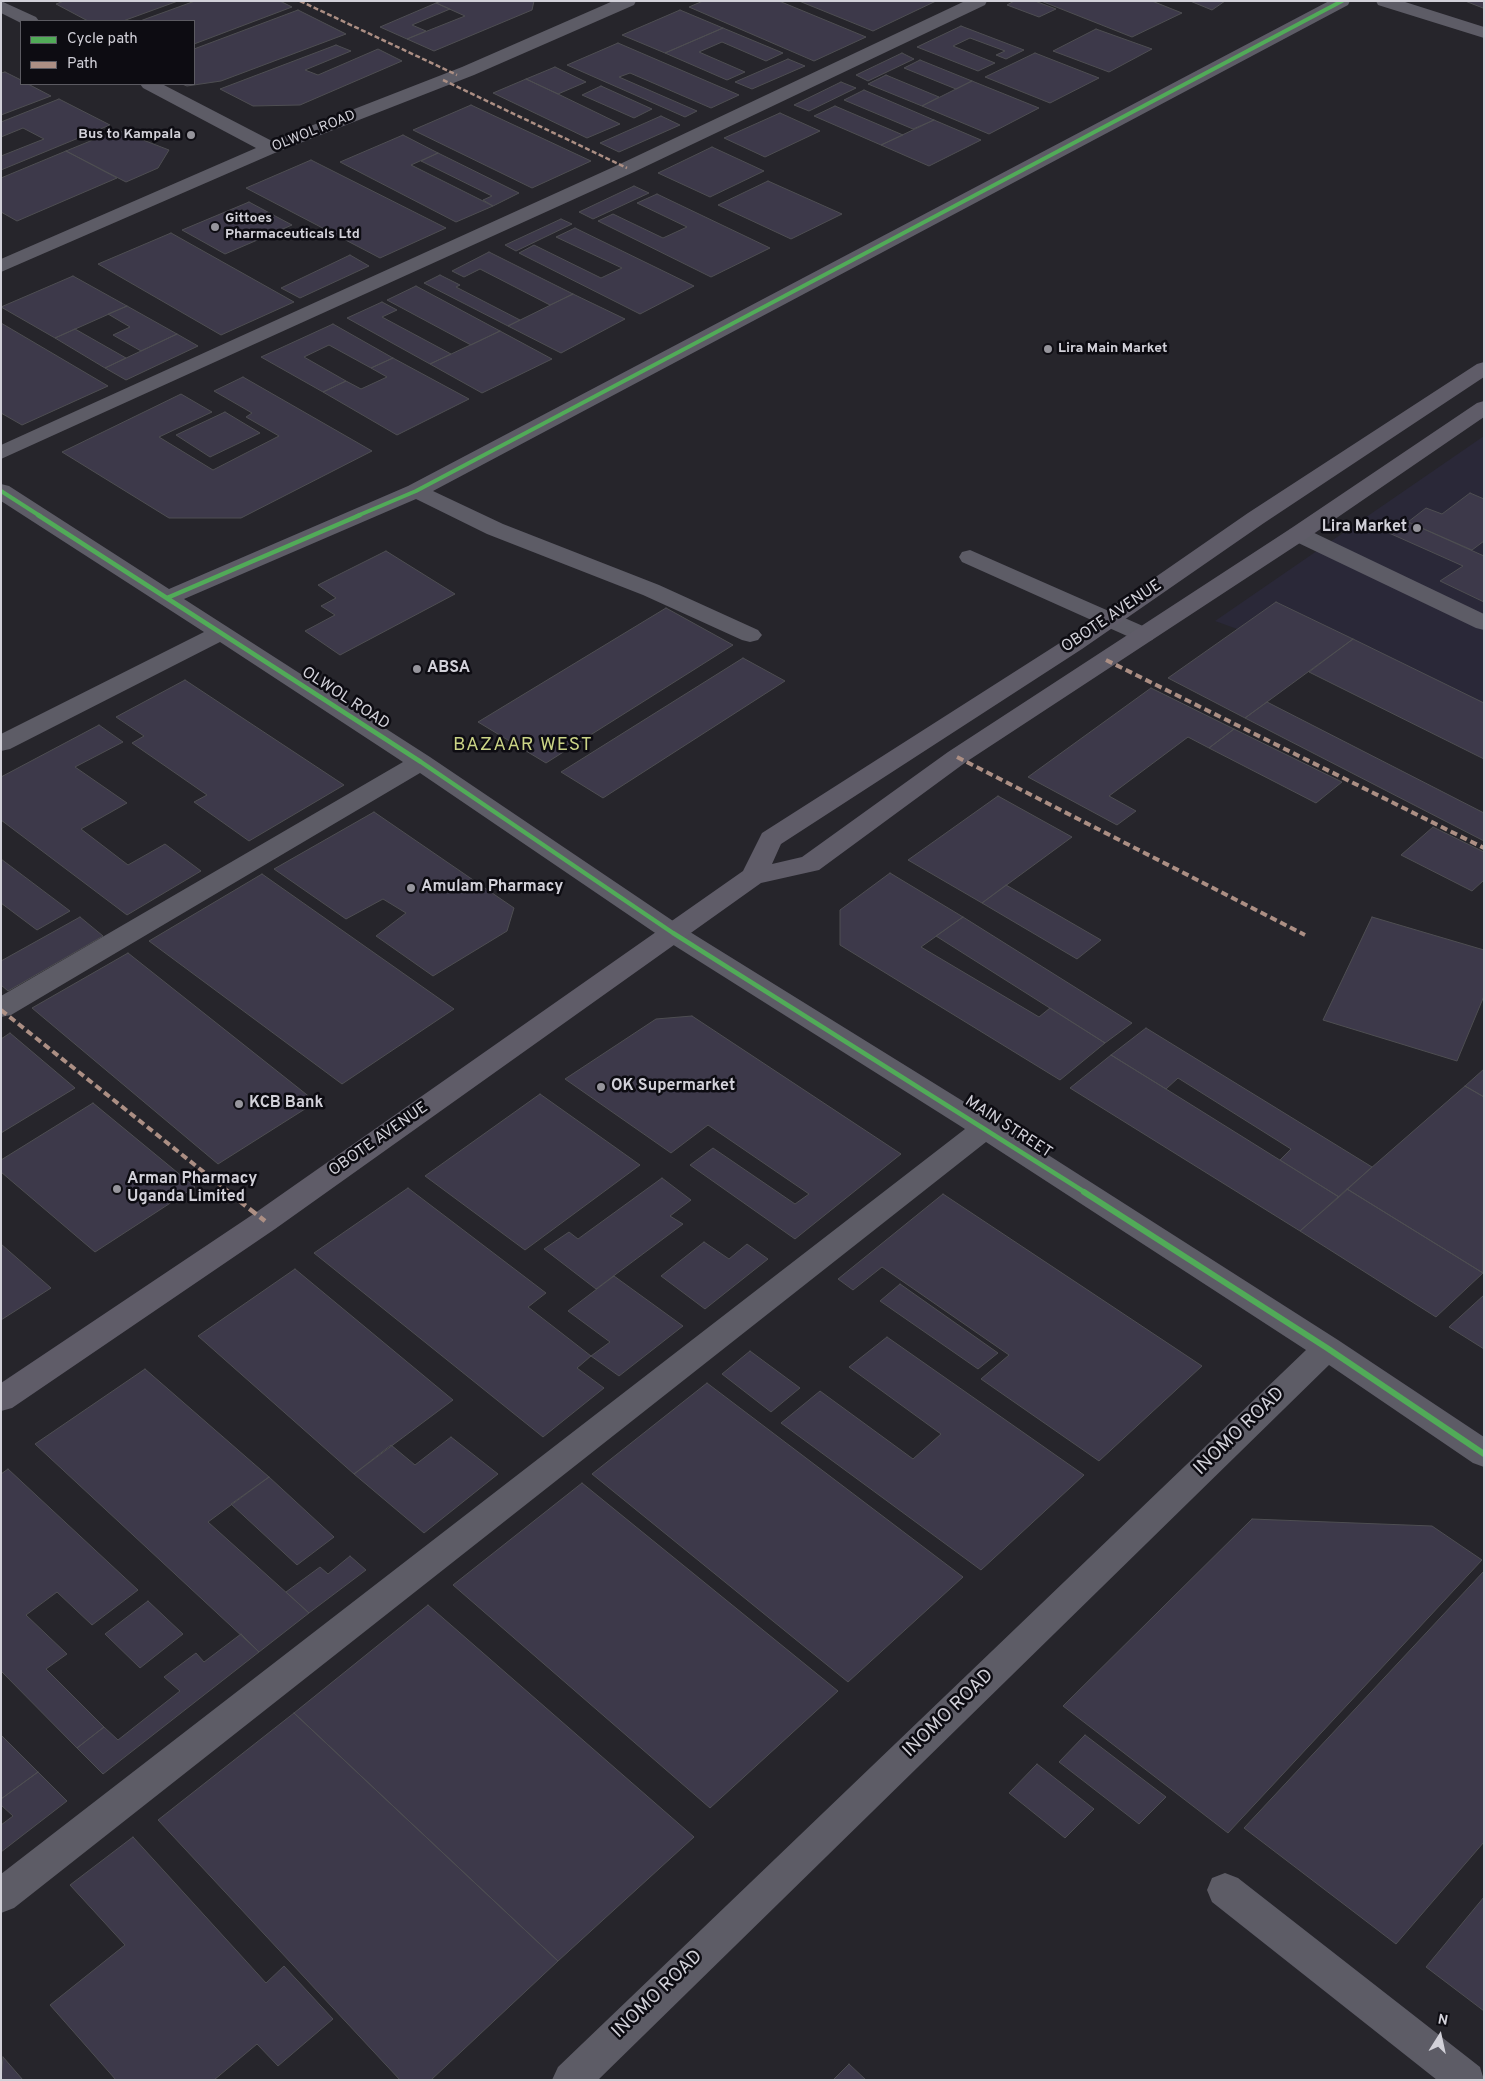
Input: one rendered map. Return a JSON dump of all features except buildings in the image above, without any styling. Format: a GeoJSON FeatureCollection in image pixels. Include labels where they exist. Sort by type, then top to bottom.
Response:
{"type":"FeatureCollection","features":[{"type":"Feature","properties":{"kind":"main road","name":"OBOTE AVENUE"},"geometry":{"type":"LineString","coordinates":[[752,876],[771,839],[1109,620],[1256,518],[1484,368]]}},
{"type":"Feature","properties":{"kind":"main road","name":"OBOTE AVENUE"},"geometry":{"type":"LineString","coordinates":[[1,1399],[265,1220],[752,876],[810,864],[957,757],[1298,534],[1484,408]]}},
{"type":"Feature","properties":{"kind":"street","name":"OLWOL ROAD"},"geometry":{"type":"LineString","coordinates":[[1,266],[271,148],[468,71],[628,1]]}},
{"type":"Feature","properties":{"kind":"street"},"geometry":{"type":"LineString","coordinates":[[1,453],[627,168],[979,1]]}},
{"type":"Feature","properties":{"kind":"street"},"geometry":{"type":"LineString","coordinates":[[167,598],[416,491],[1342,1]]}},
{"type":"Feature","properties":{"kind":"street"},"geometry":{"type":"LineString","coordinates":[[1384,1],[1484,34]]}},
{"type":"Feature","properties":{"kind":"street"},"geometry":{"type":"LineString","coordinates":[[1,6],[28,20]]}},
{"type":"Feature","properties":{"kind":"street"},"geometry":{"type":"LineString","coordinates":[[151,85],[271,148]]}},
{"type":"Feature","properties":{"kind":"street","name":"OLWOL ROAD"},"geometry":{"type":"LineString","coordinates":[[1,491],[421,762],[673,933]]}},
{"type":"Feature","properties":{"kind":"street"},"geometry":{"type":"LineString","coordinates":[[416,491],[495,529],[651,590],[750,636]]}},
{"type":"Feature","properties":{"kind":"street"},"geometry":{"type":"LineString","coordinates":[[1298,534],[1484,623]]}},
{"type":"Feature","properties":{"kind":"street"},"geometry":{"type":"LineString","coordinates":[[970,557],[1144,635]]}},
{"type":"Feature","properties":{"kind":"street"},"geometry":{"type":"LineString","coordinates":[[1,744],[220,634]]}},
{"type":"Feature","properties":{"kind":"street"},"geometry":{"type":"LineString","coordinates":[[1,1008],[421,762]]}},
{"type":"Feature","properties":{"kind":"street","name":"MAIN STREET"},"geometry":{"type":"LineString","coordinates":[[673,933],[985,1128],[1327,1348],[1484,1454]]}},
{"type":"Feature","properties":{"kind":"street"},"geometry":{"type":"LineString","coordinates":[[1,1896],[985,1128]]}},
{"type":"Feature","properties":{"kind":"street","name":"INOMO ROAD"},"geometry":{"type":"LineString","coordinates":[[570,2080],[1327,1348]]}},
{"type":"Feature","properties":{"kind":"street"},"geometry":{"type":"LineString","coordinates":[[1225,1890],[1467,2080]]}},
{"type":"Feature","properties":{"kind":"shaded area","name":"Lira Market"},"geometry":{"type":"Polygon","coordinates":[[[1484,436],[1484,718],[1215,621],[1484,436]]]}},
{"type":"Feature","properties":{"kind":"marked path"},"geometry":{"type":"LineString","coordinates":[[300,1],[457,75]]}},
{"type":"Feature","properties":{"kind":"marked path"},"geometry":{"type":"LineString","coordinates":[[443,80],[627,168]]}},
{"type":"Feature","properties":{"kind":"marked path"},"geometry":{"type":"LineString","coordinates":[[1106,660],[1484,848]]}},
{"type":"Feature","properties":{"kind":"marked path"},"geometry":{"type":"LineString","coordinates":[[957,757],[1305,935]]}},
{"type":"Feature","properties":{"kind":"marked path"},"geometry":{"type":"LineString","coordinates":[[1,1010],[265,1221]]}},
{"type":"Feature","properties":{"kind":"cycle path"},"geometry":{"type":"LineString","coordinates":[[167,598],[416,491],[1342,1]]}},
{"type":"Feature","properties":{"kind":"cycle path"},"geometry":{"type":"LineString","coordinates":[[1,491],[421,762],[673,933],[985,1128],[1327,1348],[1484,1454]]}},
{"type":"Feature","properties":{"kind":"place","name":"Bus to Kampala"},"geometry":{"type":"Point","coordinates":[191,135]}},
{"type":"Feature","properties":{"kind":"place","name":"Gittoes Pharmaceuticals Ltd"},"geometry":{"type":"Point","coordinates":[215,227]}},
{"type":"Feature","properties":{"kind":"place","name":"Lira Main Market"},"geometry":{"type":"Point","coordinates":[1048,349]}},
{"type":"Feature","properties":{"kind":"place","name":"Lira Market"},"geometry":{"type":"Point","coordinates":[1417,528]}},
{"type":"Feature","properties":{"kind":"place","name":"ABSA"},"geometry":{"type":"Point","coordinates":[417,669]}},
{"type":"Feature","properties":{"kind":"place","name":"Amulam Pharmacy"},"geometry":{"type":"Point","coordinates":[411,888]}},
{"type":"Feature","properties":{"kind":"place","name":"OK Supermarket"},"geometry":{"type":"Point","coordinates":[601,1087]}},
{"type":"Feature","properties":{"kind":"place","name":"KCB Bank"},"geometry":{"type":"Point","coordinates":[239,1104]}},
{"type":"Feature","properties":{"kind":"place","name":"Arman Pharmacy Uganda Limited"},"geometry":{"type":"Point","coordinates":[117,1189]}},
{"type":"Feature","properties":{"kind":"district","name":"BAZAAR WEST"},"geometry":{"type":"Point","coordinates":[523,746]}}]}
